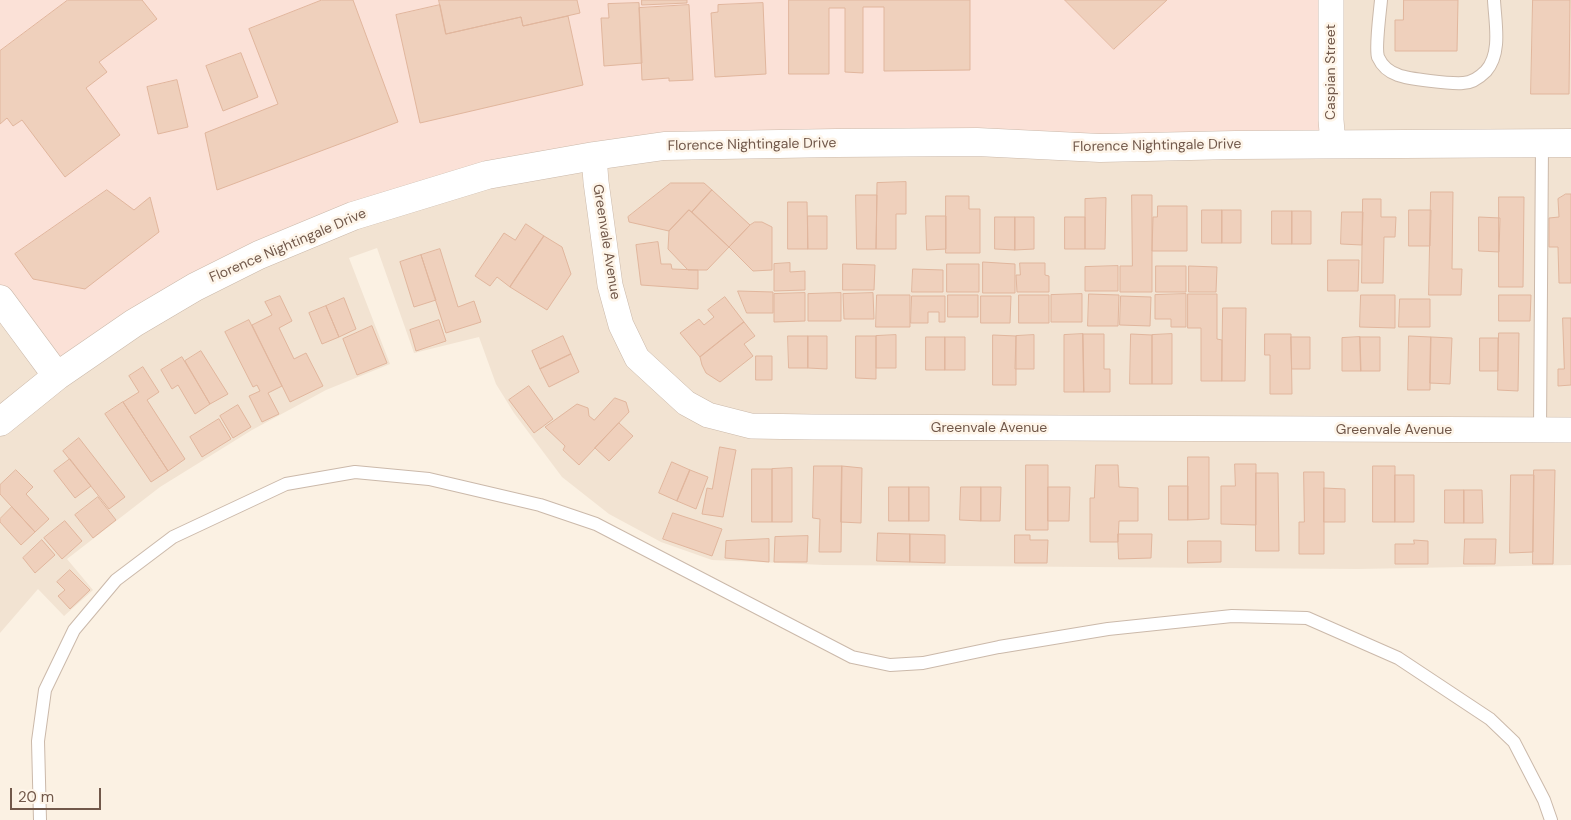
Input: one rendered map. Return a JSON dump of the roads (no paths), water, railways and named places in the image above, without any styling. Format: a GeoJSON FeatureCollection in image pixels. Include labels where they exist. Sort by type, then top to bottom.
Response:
{"type":"FeatureCollection","features":[{"type":"Feature","properties":{"kind":"street","name":"Caspian Street"},"geometry":{"type":"LineString","coordinates":[[1331,0],[1331,120],[1333,144]]}},
{"type":"Feature","properties":{"kind":"street","name":"Florence Nightingale Drive"},"geometry":{"type":"LineString","coordinates":[[0,422],[56,376],[134,323],[195,287],[259,255],[353,216],[487,175],[664,146],[977,142],[1100,148],[1333,144],[1571,143]]}},
{"type":"Feature","properties":{"kind":"street","name":"Greenvale Avenue"},"geometry":{"type":"LineString","coordinates":[[594,156],[610,285],[621,325],[637,358],[686,403],[708,415],[751,426],[1571,430]]}},
{"type":"Feature","properties":{"kind":"street"},"geometry":{"type":"LineString","coordinates":[[0,299],[56,376]]}},
{"type":"Feature","properties":{"kind":"lane"},"geometry":{"type":"LineString","coordinates":[[1381,0],[1377,54],[1381,63],[1388,70],[1399,76],[1464,83],[1477,79],[1487,70],[1494,58],[1496,46],[1494,0]]}},
{"type":"Feature","properties":{"kind":"lane"},"geometry":{"type":"LineString","coordinates":[[1540,430],[1542,144]]}},
{"type":"Feature","properties":{"kind":"lane"},"geometry":{"type":"LineString","coordinates":[[40,820],[38,741],[45,690],[74,630],[116,580],[173,537],[286,484],[355,472],[429,479],[540,505],[596,524],[852,657],[890,665],[923,663],[999,647],[1108,629],[1232,616],[1307,618],[1398,658],[1490,719],[1514,742],[1533,777],[1551,820]]}}]}
